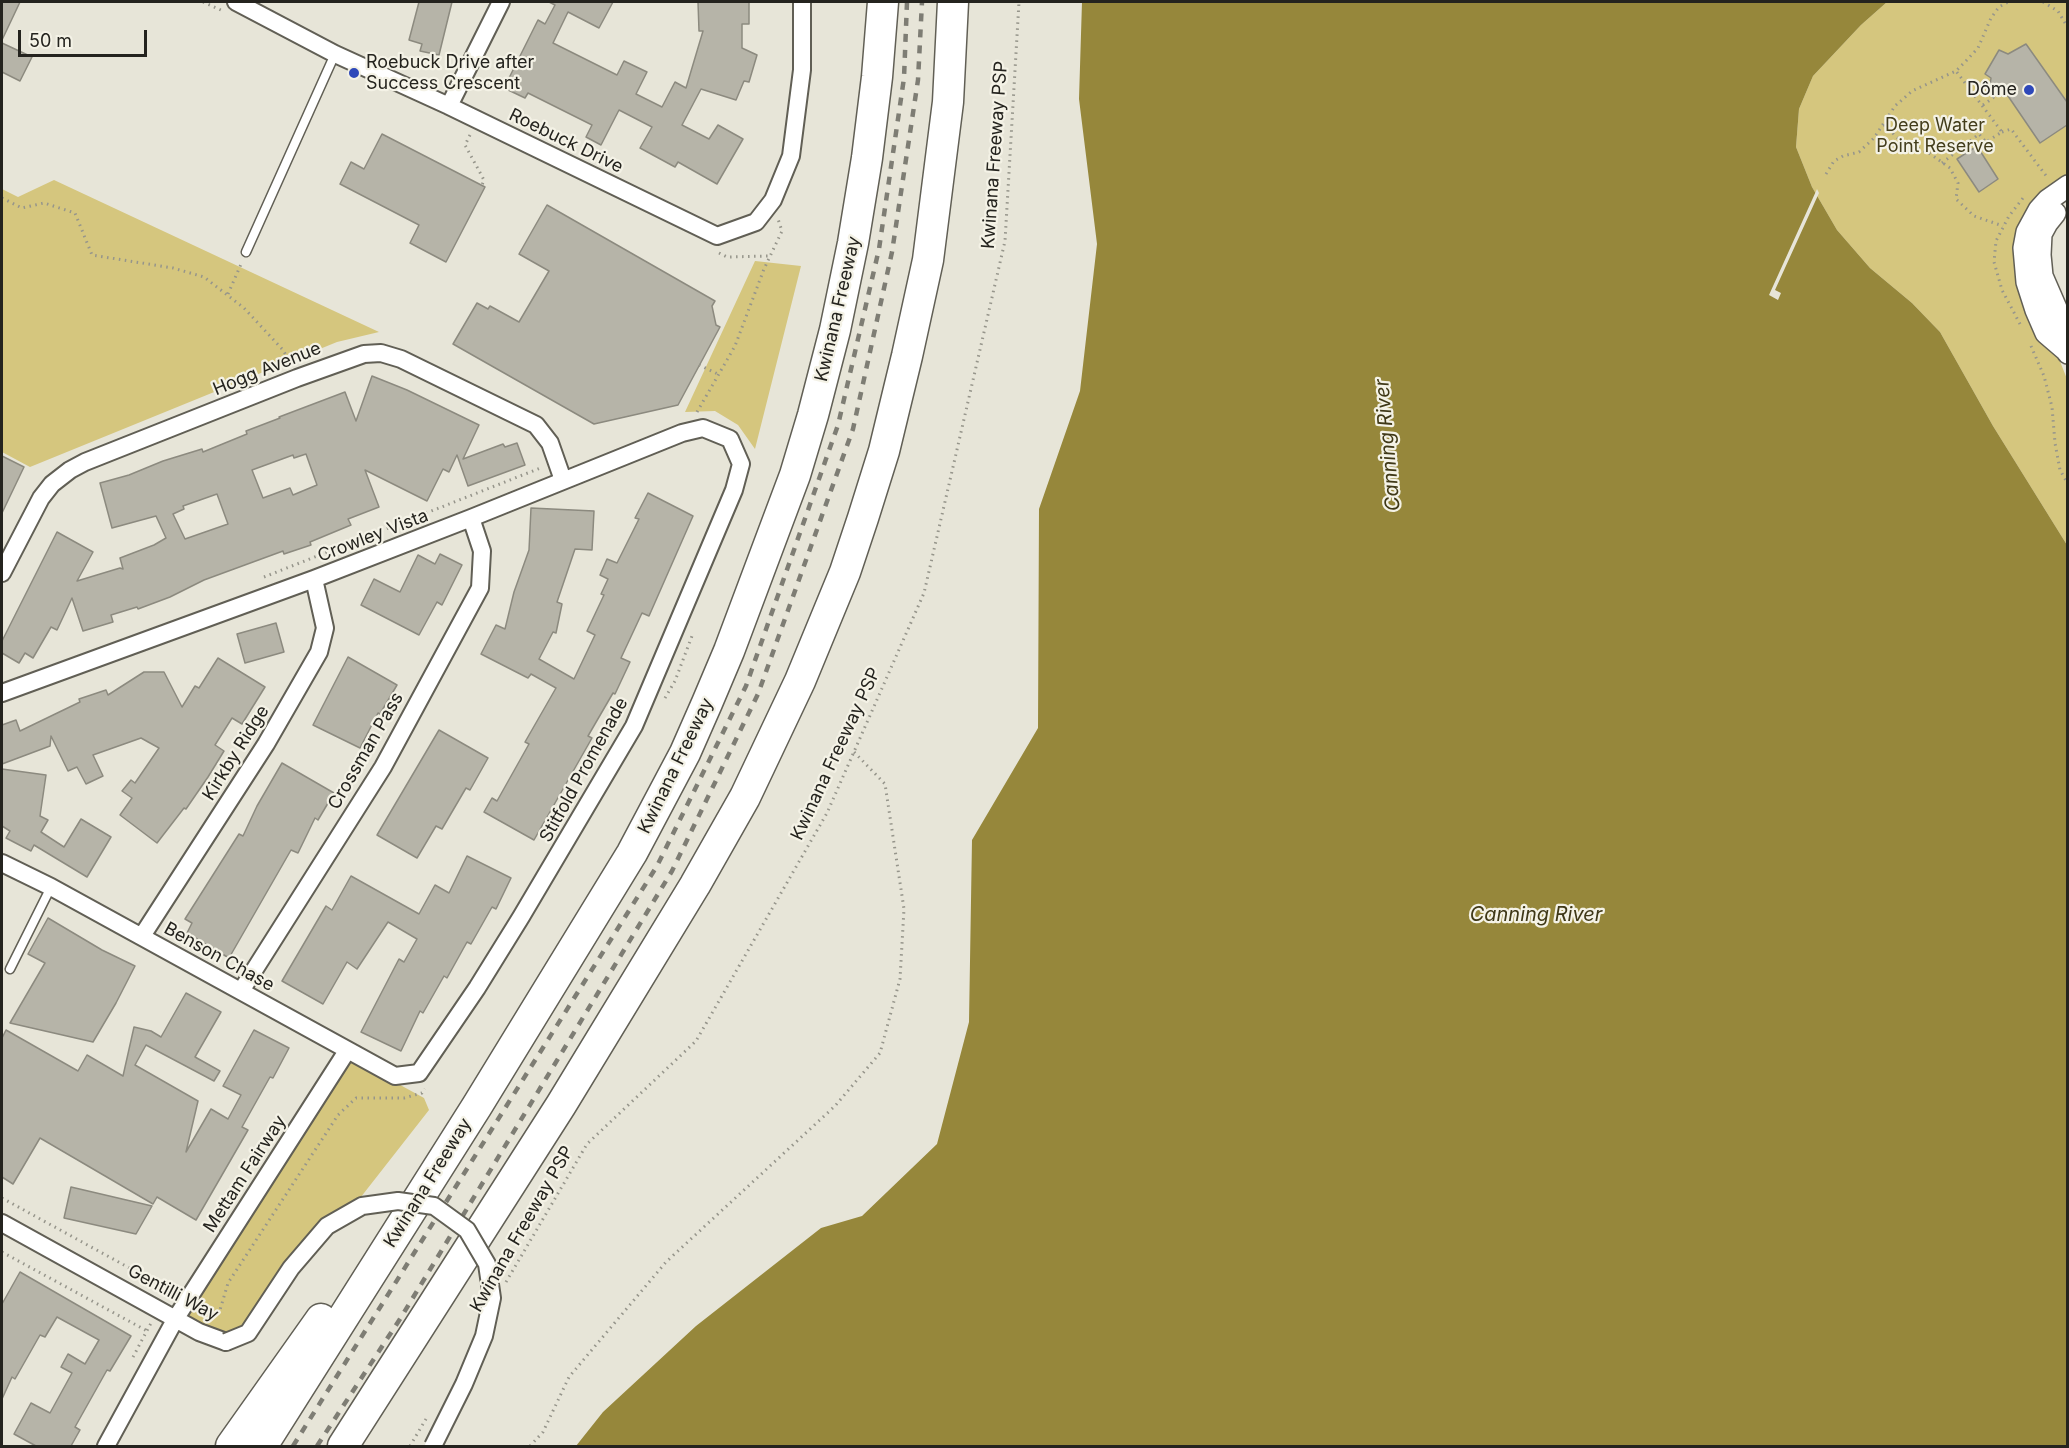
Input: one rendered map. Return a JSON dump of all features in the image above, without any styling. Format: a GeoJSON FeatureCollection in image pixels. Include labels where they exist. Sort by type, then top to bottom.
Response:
{"type":"FeatureCollection","features":[{"type":"Feature","properties":{"kind":"highway","name":"Kwinana Freeway"},"geometry":{"type":"LineString","coordinates":[[262,1446],[477,1106],[632,853],[680,763],[729,651],[795,475],[835,330],[853,243],[875,89],[883,2]]}},
{"type":"Feature","properties":{"kind":"highway"},"geometry":{"type":"LineString","coordinates":[[343,1446],[561,1105],[695,885],[745,797],[800,681],[859,529],[884,451],[907,356],[929,248],[948,102],[953,2]]}},
{"type":"Feature","properties":{"kind":"highway"},"geometry":{"type":"LineString","coordinates":[[231,1446],[292,1358],[477,1106]]}},
{"type":"Feature","properties":{"kind":"street","name":"Roebuck Drive"},"geometry":{"type":"LineString","coordinates":[[236,2],[335,54],[449,106],[717,236],[756,222],[772,200]]}},
{"type":"Feature","properties":{"kind":"street"},"geometry":{"type":"LineString","coordinates":[[449,106],[501,2]]}},
{"type":"Feature","properties":{"kind":"street"},"geometry":{"type":"LineString","coordinates":[[772,200],[791,156],[802,70],[802,2]]}},
{"type":"Feature","properties":{"kind":"street"},"geometry":{"type":"LineString","coordinates":[[2059,183],[2039,210],[2027,232],[2024,248],[2027,282],[2036,310],[2046,333],[2067,352]]}},
{"type":"Feature","properties":{"kind":"street"},"geometry":{"type":"LineString","coordinates":[[2067,202],[2047,223],[2041,234],[2040,255],[2042,276],[2065,329],[2067,352]]}},
{"type":"Feature","properties":{"kind":"street","name":"Hogg Avenue"},"geometry":{"type":"LineString","coordinates":[[2,573],[41,498],[52,484],[70,470],[85,462],[356,355],[373,352],[393,356],[536,425],[550,443],[563,480]]}},
{"type":"Feature","properties":{"kind":"street","name":"Crowley Vista"},"geometry":{"type":"LineString","coordinates":[[2,693],[314,579],[682,433],[702,428],[730,439],[741,464]]}},
{"type":"Feature","properties":{"kind":"street","name":"Stitfold Promenade"},"geometry":{"type":"LineString","coordinates":[[424,1078],[634,726],[734,490],[741,464]]}},
{"type":"Feature","properties":{"kind":"street","name":"Crossman Pass"},"geometry":{"type":"LineString","coordinates":[[241,990],[383,767],[480,588],[482,551],[471,518]]}},
{"type":"Feature","properties":{"kind":"street","name":"Kirkby Ridge"},"geometry":{"type":"LineString","coordinates":[[142,936],[266,744],[319,652],[325,628],[314,579]]}},
{"type":"Feature","properties":{"kind":"street","name":"Benson Chase"},"geometry":{"type":"LineString","coordinates":[[2,863],[51,886],[395,1076],[424,1078]]}},
{"type":"Feature","properties":{"kind":"street","name":"Mettam Fairway"},"geometry":{"type":"LineString","coordinates":[[106,1446],[176,1318],[347,1051]]}},
{"type":"Feature","properties":{"kind":"street","name":"Gentilli Way"},"geometry":{"type":"LineString","coordinates":[[3,1227],[200,1332],[226,1342],[248,1333],[291,1268],[327,1226],[362,1206],[398,1201],[434,1206],[467,1230],[487,1264],[492,1298],[484,1336],[464,1384],[433,1446]]}},
{"type":"Feature","properties":{"kind":"lane"},"geometry":{"type":"LineString","coordinates":[[246,252],[335,54]]}},
{"type":"Feature","properties":{"kind":"lane"},"geometry":{"type":"LineString","coordinates":[[10,969],[51,886]]}},
{"type":"Feature","properties":{"kind":"path","name":"Kwinana Freeway PSP"},"geometry":{"type":"LineString","coordinates":[[504,1285],[587,1144],[696,1041],[828,813],[924,593],[1005,241],[1019,2]]}},
{"type":"Feature","properties":{"kind":"path"},"geometry":{"type":"LineString","coordinates":[[1826,174],[1834,161],[1859,152],[1874,138],[1895,106],[1912,91],[1956,71],[1978,48],[1991,18],[1999,7],[2008,2]]}},
{"type":"Feature","properties":{"kind":"path"},"geometry":{"type":"LineString","coordinates":[[2043,2],[2058,11],[2067,28]]}},
{"type":"Feature","properties":{"kind":"path"},"geometry":{"type":"LineString","coordinates":[[1956,71],[2002,132]]}},
{"type":"Feature","properties":{"kind":"path"},"geometry":{"type":"LineString","coordinates":[[1983,105],[1993,98],[1996,91]]}},
{"type":"Feature","properties":{"kind":"path"},"geometry":{"type":"LineString","coordinates":[[476,119],[465,145],[484,180],[482,185]]}},
{"type":"Feature","properties":{"kind":"path"},"geometry":{"type":"LineString","coordinates":[[1884,125],[1901,141],[1929,153],[1950,168],[1958,183],[1956,199],[1974,216],[2003,226]]}},
{"type":"Feature","properties":{"kind":"path"},"geometry":{"type":"LineString","coordinates":[[1942,163],[1979,134],[1986,141],[2011,129],[2059,183]]}},
{"type":"Feature","properties":{"kind":"path"},"geometry":{"type":"LineString","coordinates":[[2,198],[22,208],[44,203],[75,213],[92,255],[173,268],[204,277],[244,308],[283,350],[297,378]]}},
{"type":"Feature","properties":{"kind":"path"},"geometry":{"type":"LineString","coordinates":[[706,416],[694,416],[735,346],[764,269],[782,231],[772,200]]}},
{"type":"Feature","properties":{"kind":"path"},"geometry":{"type":"LineString","coordinates":[[227,295],[246,252]]}},
{"type":"Feature","properties":{"kind":"path"},"geometry":{"type":"LineString","coordinates":[[699,365],[720,375]]}},
{"type":"Feature","properties":{"kind":"path"},"geometry":{"type":"LineString","coordinates":[[257,580],[558,461]]}},
{"type":"Feature","properties":{"kind":"path"},"geometry":{"type":"LineString","coordinates":[[663,702],[675,681],[696,627]]}},
{"type":"Feature","properties":{"kind":"path"},"geometry":{"type":"LineString","coordinates":[[530,1446],[543,1432],[569,1377],[666,1262],[835,1106],[880,1053],[900,979],[904,909],[885,784],[854,752]]}},
{"type":"Feature","properties":{"kind":"path"},"geometry":{"type":"LineString","coordinates":[[200,1332],[201,1316],[220,1310],[228,1283],[338,1115],[356,1098],[404,1098],[422,1093],[424,1078]]}},
{"type":"Feature","properties":{"kind":"path"},"geometry":{"type":"LineString","coordinates":[[2,1198],[164,1287],[153,1306]]}},
{"type":"Feature","properties":{"kind":"path"},"geometry":{"type":"LineString","coordinates":[[2,1252],[164,1340]]}},
{"type":"Feature","properties":{"kind":"path"},"geometry":{"type":"LineString","coordinates":[[410,1446],[428,1416]]}},
{"type":"Feature","properties":{"kind":"green space","name":"Deep Water Point Reserve"},"geometry":{"type":"Polygon","coordinates":[[[1887,2],[2067,2],[2067,193],[2031,232],[2032,291],[2067,379],[2067,545],[1993,426],[1940,332],[1912,303],[1870,268],[1837,230],[1812,187],[1796,147],[1799,109],[1813,76],[1861,25],[1887,2]]]}},
{"type":"Feature","properties":{"kind":"green space"},"geometry":{"type":"Polygon","coordinates":[[[54,180],[379,332],[337,342],[30,467],[2,452],[2,189],[18,197],[54,180]]]}},
{"type":"Feature","properties":{"kind":"green space"},"geometry":{"type":"Polygon","coordinates":[[[755,261],[801,266],[755,449],[738,425],[715,411],[685,412],[755,261]]]}},
{"type":"Feature","properties":{"kind":"green space"},"geometry":{"type":"Polygon","coordinates":[[[349,1057],[424,1098],[429,1110],[357,1202],[244,1329],[222,1336],[182,1316],[349,1057]]]}},
{"type":"Feature","properties":{"kind":"water","name":"Canning River"},"geometry":{"type":"Polygon","coordinates":[[[1082,2],[1887,2],[1861,25],[1813,76],[1799,109],[1796,147],[1812,187],[1837,230],[1870,268],[1912,303],[1940,332],[1993,426],[2067,545],[2067,1446],[576,1446],[603,1412],[696,1326],[821,1228],[862,1216],[937,1144],[969,1022],[972,840],[1038,728],[1039,509],[1080,391],[1097,244],[1079,99],[1082,2]]]}},
{"type":"Feature","properties":{"kind":"pier"},"geometry":{"type":"Polygon","coordinates":[[[1817,189],[1819,193],[1775,290],[1781,293],[1778,300],[1769,295],[1817,189]]]}},
{"type":"Feature","properties":{"kind":"building"},"geometry":{"type":"Polygon","coordinates":[[[2,2],[20,2],[2,40],[2,2]]]}},
{"type":"Feature","properties":{"kind":"building"},"geometry":{"type":"Polygon","coordinates":[[[419,2],[452,2],[439,55],[420,51],[422,44],[409,40],[419,2]]]}},
{"type":"Feature","properties":{"kind":"building"},"geometry":{"type":"Polygon","coordinates":[[[549,2],[613,2],[599,28],[568,12],[553,43],[617,75],[624,61],[647,72],[636,94],[662,107],[675,82],[686,88],[703,31],[699,31],[698,2],[749,2],[749,24],[742,24],[742,48],[757,55],[749,82],[744,81],[736,100],[701,89],[682,125],[709,139],[718,125],[743,139],[717,184],[678,162],[675,167],[640,148],[652,127],[619,110],[601,145],[586,137],[592,125],[528,93],[525,98],[504,88],[538,20],[545,24],[555,5],[549,2]]]}},
{"type":"Feature","properties":{"kind":"building"},"geometry":{"type":"Polygon","coordinates":[[[2,43],[32,57],[20,81],[2,72],[2,43]]]}},
{"type":"Feature","properties":{"kind":"building","name":"Dôme"},"geometry":{"type":"Polygon","coordinates":[[[2026,44],[2067,102],[2067,125],[2040,143],[2008,96],[1990,85],[1991,78],[1985,74],[1999,50],[2008,54],[2026,44]]]}},
{"type":"Feature","properties":{"kind":"building"},"geometry":{"type":"Polygon","coordinates":[[[382,134],[485,187],[446,262],[410,243],[419,225],[340,184],[351,162],[364,169],[382,134]]]}},
{"type":"Feature","properties":{"kind":"building","name":"Dôme"},"geometry":{"type":"Polygon","coordinates":[[[1977,146],[1998,179],[1979,192],[1957,159],[1977,146]]]}},
{"type":"Feature","properties":{"kind":"building"},"geometry":{"type":"Polygon","coordinates":[[[547,205],[715,301],[712,306],[716,325],[720,327],[678,405],[594,424],[453,344],[477,303],[488,309],[490,306],[519,322],[549,271],[519,254],[547,205]]]}},
{"type":"Feature","properties":{"kind":"building"},"geometry":{"type":"Polygon","coordinates":[[[372,376],[407,390],[479,425],[463,459],[503,444],[505,447],[517,443],[525,465],[468,486],[457,455],[449,472],[443,469],[427,501],[365,470],[379,507],[348,519],[351,525],[310,542],[311,545],[284,554],[283,551],[204,580],[170,597],[138,609],[137,607],[111,615],[113,622],[83,631],[72,598],[57,630],[51,627],[33,658],[25,653],[19,663],[2,653],[2,641],[57,532],[93,552],[77,581],[123,569],[120,558],[166,538],[156,516],[112,528],[100,483],[202,449],[203,452],[247,434],[246,431],[279,417],[345,392],[356,421],[372,376]],[[306,454],[294,458],[293,455],[252,470],[263,498],[290,488],[293,495],[317,485],[306,454]],[[217,494],[183,506],[184,509],[173,514],[185,539],[228,524],[217,494]]]}},
{"type":"Feature","properties":{"kind":"building"},"geometry":{"type":"Polygon","coordinates":[[[2,456],[24,467],[2,513],[2,456]]]}},
{"type":"Feature","properties":{"kind":"building"},"geometry":{"type":"Polygon","coordinates":[[[648,493],[693,516],[649,616],[642,613],[621,658],[630,662],[615,694],[613,693],[588,736],[592,738],[534,840],[484,812],[492,798],[497,801],[529,744],[525,742],[556,688],[531,674],[528,678],[481,654],[496,625],[505,629],[514,592],[529,550],[531,508],[594,511],[592,550],[575,549],[557,602],[562,604],[556,633],[553,632],[539,659],[574,679],[595,635],[587,631],[604,595],[601,594],[608,579],[600,575],[607,559],[617,563],[639,519],[635,518],[648,493]]]}},
{"type":"Feature","properties":{"kind":"building"},"geometry":{"type":"Polygon","coordinates":[[[440,554],[462,565],[442,605],[437,602],[419,635],[361,605],[374,579],[400,592],[418,555],[435,564],[440,554]]]}},
{"type":"Feature","properties":{"kind":"building"},"geometry":{"type":"Polygon","coordinates":[[[276,623],[284,652],[245,663],[237,634],[276,623]]]}},
{"type":"Feature","properties":{"kind":"building"},"geometry":{"type":"Polygon","coordinates":[[[348,657],[397,685],[380,714],[378,713],[360,748],[313,725],[348,657]]]}},
{"type":"Feature","properties":{"kind":"building"},"geometry":{"type":"Polygon","coordinates":[[[218,658],[265,687],[242,724],[232,718],[215,745],[224,751],[186,809],[184,808],[157,843],[120,815],[132,798],[122,791],[131,780],[135,783],[159,748],[141,738],[93,755],[103,776],[86,784],[77,767],[68,771],[51,736],[50,746],[2,764],[2,725],[16,720],[20,731],[80,702],[79,699],[106,690],[108,695],[144,672],[164,672],[182,707],[195,686],[199,688],[218,658]]]}},
{"type":"Feature","properties":{"kind":"building"},"geometry":{"type":"Polygon","coordinates":[[[439,730],[488,758],[470,790],[466,788],[442,829],[436,826],[417,858],[377,835],[439,730]]]}},
{"type":"Feature","properties":{"kind":"building"},"geometry":{"type":"Polygon","coordinates":[[[282,763],[334,793],[318,820],[315,818],[298,853],[291,850],[229,958],[187,933],[192,923],[185,919],[239,834],[243,836],[282,763]]]}},
{"type":"Feature","properties":{"kind":"building"},"geometry":{"type":"Polygon","coordinates":[[[2,769],[46,775],[40,816],[48,820],[41,832],[64,847],[81,819],[111,837],[87,877],[34,845],[31,851],[6,838],[10,831],[2,826],[2,769]]]}},
{"type":"Feature","properties":{"kind":"building"},"geometry":{"type":"Polygon","coordinates":[[[467,856],[511,878],[496,909],[492,907],[471,944],[467,942],[447,978],[444,976],[423,1013],[420,1011],[401,1051],[361,1032],[399,959],[404,962],[417,939],[388,922],[357,969],[347,962],[323,1004],[282,981],[326,906],[332,910],[351,876],[419,914],[435,885],[449,893],[467,856]]]}},
{"type":"Feature","properties":{"kind":"building"},"geometry":{"type":"Polygon","coordinates":[[[48,918],[102,950],[135,966],[93,1042],[10,1023],[45,963],[28,954],[48,918]]]}},
{"type":"Feature","properties":{"kind":"building"},"geometry":{"type":"Polygon","coordinates":[[[186,993],[221,1012],[195,1057],[220,1071],[214,1081],[146,1045],[135,1065],[198,1101],[186,1152],[211,1109],[228,1119],[241,1095],[223,1086],[254,1030],[289,1048],[242,1127],[248,1130],[196,1220],[157,1197],[153,1204],[40,1138],[13,1184],[2,1177],[2,1038],[6,1030],[78,1071],[87,1055],[123,1076],[134,1027],[151,1031],[161,1037],[186,993]]]}},
{"type":"Feature","properties":{"kind":"building"},"geometry":{"type":"Polygon","coordinates":[[[71,1187],[152,1206],[136,1234],[64,1218],[71,1187]]]}},
{"type":"Feature","properties":{"kind":"building"},"geometry":{"type":"Polygon","coordinates":[[[20,1272],[131,1336],[110,1371],[107,1370],[75,1427],[80,1430],[71,1446],[36,1446],[14,1434],[31,1403],[50,1413],[72,1373],[61,1367],[68,1354],[85,1364],[99,1340],[57,1317],[45,1337],[40,1335],[15,1379],[12,1377],[2,1399],[2,1304],[20,1272]]]}},
{"type":"Feature","properties":{"kind":"railway"},"geometry":{"type":"LineString","coordinates":[[293,1446],[657,866],[746,686],[838,425],[879,249],[904,78],[907,2]]}},
{"type":"Feature","properties":{"kind":"railway"},"geometry":{"type":"LineString","coordinates":[[317,1446],[400,1319],[672,871],[758,694],[853,429],[892,252],[918,80],[922,2]]}},
{"type":"Feature","properties":{"kind":"place","name":"Roebuck Drive after Success Crescent"},"geometry":{"type":"Point","coordinates":[354,73]}},
{"type":"Feature","properties":{"kind":"place","name":"Dôme"},"geometry":{"type":"Point","coordinates":[2029,90]}}]}
